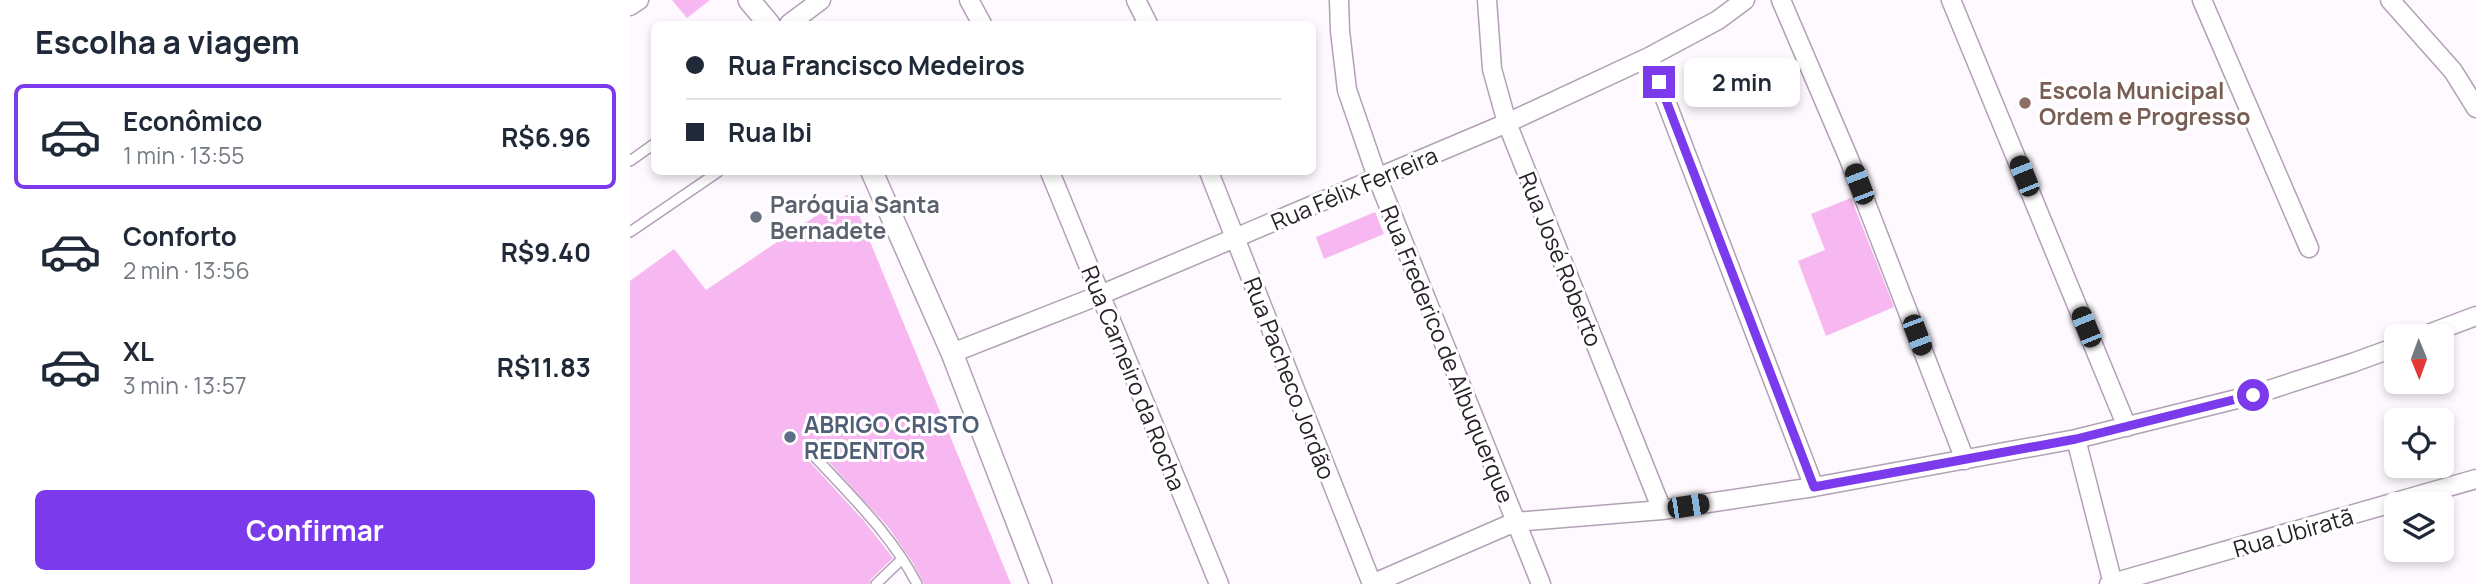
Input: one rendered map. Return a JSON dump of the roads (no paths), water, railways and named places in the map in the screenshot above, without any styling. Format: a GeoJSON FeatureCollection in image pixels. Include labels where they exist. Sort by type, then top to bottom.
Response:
{"type":"FeatureCollection","features":[{"type":"Feature","properties":{"kind":"street"},"geometry":{"type":"LineString","coordinates":[[630,6],[639,0]]}},
{"type":"Feature","properties":{"kind":"street"},"geometry":{"type":"LineString","coordinates":[[748,0],[766,21]]}},
{"type":"Feature","properties":{"kind":"street"},"geometry":{"type":"LineString","coordinates":[[793,21],[821,0]]}},
{"type":"Feature","properties":{"kind":"street"},"geometry":{"type":"LineString","coordinates":[[968,0],[980,21]]}},
{"type":"Feature","properties":{"kind":"street"},"geometry":{"type":"LineString","coordinates":[[1136,0],[1146,21]]}},
{"type":"Feature","properties":{"kind":"street","name":"Rua Frederico de Albuquerque"},"geometry":{"type":"LineString","coordinates":[[1339,0],[1348,90],[1377,177],[1541,584]]}},
{"type":"Feature","properties":{"kind":"street","name":"Rua José Roberto"},"geometry":{"type":"LineString","coordinates":[[1487,0],[1492,69],[1507,123],[1662,510]]}},
{"type":"Feature","properties":{"kind":"street","name":"Rua Félix Ferreira"},"geometry":{"type":"LineString","coordinates":[[952,353],[1236,239],[1507,123],[1649,57],[1718,20],[1745,0]]}},
{"type":"Feature","properties":{"kind":"street"},"geometry":{"type":"LineString","coordinates":[[1781,0],[1850,159],[1965,460]]}},
{"type":"Feature","properties":{"kind":"street"},"geometry":{"type":"LineString","coordinates":[[1951,0],[2127,427]]}},
{"type":"Feature","properties":{"kind":"street"},"geometry":{"type":"LineString","coordinates":[[2202,0],[2309,248]]}},
{"type":"Feature","properties":{"kind":"street"},"geometry":{"type":"LineString","coordinates":[[2390,0],[2453,71],[2476,108]]}},
{"type":"Feature","properties":{"kind":"street"},"geometry":{"type":"LineString","coordinates":[[1649,57],[1814,487]]}},
{"type":"Feature","properties":{"kind":"street"},"geometry":{"type":"LineString","coordinates":[[873,175],[952,353],[1041,584]]}},
{"type":"Feature","properties":{"kind":"street","name":"Rua Carneiro da Rocha"},"geometry":{"type":"LineString","coordinates":[[1051,175],[1219,584]]}},
{"type":"Feature","properties":{"kind":"street","name":"Rua Pacheco Jordão"},"geometry":{"type":"LineString","coordinates":[[1210,175],[1372,584]]}},
{"type":"Feature","properties":{"kind":"street"},"geometry":{"type":"LineString","coordinates":[[2454,324],[2476,316]]}},
{"type":"Feature","properties":{"kind":"street"},"geometry":{"type":"LineString","coordinates":[[1372,584],[1516,522],[1662,510],[1814,487],[2076,439],[2253,395],[2384,351]]}},
{"type":"Feature","properties":{"kind":"street"},"geometry":{"type":"LineString","coordinates":[[2076,439],[2112,584]]}},
{"type":"Feature","properties":{"kind":"street","name":"Rua Ubiratã"},"geometry":{"type":"LineString","coordinates":[[2112,584],[2476,479]]}},
{"type":"Feature","properties":{"kind":"lane"},"geometry":{"type":"LineString","coordinates":[[630,161],[651,146]]}},
{"type":"Feature","properties":{"kind":"lane"},"geometry":{"type":"LineString","coordinates":[[630,232],[714,175]]}},
{"type":"Feature","properties":{"kind":"lane"},"geometry":{"type":"LineString","coordinates":[[814,456],[868,514],[917,584]]}},
{"type":"Feature","properties":{"kind":"lane"},"geometry":{"type":"LineString","coordinates":[[876,584],[902,559]]}},
{"type":"Feature","properties":{"kind":"place","name":"Escola Municipal Ordem e Progresso"},"geometry":{"type":"Point","coordinates":[2025,103]}},
{"type":"Feature","properties":{"kind":"place","name":"Paróquia Santa Bernadete"},"geometry":{"type":"Point","coordinates":[756,217]}},
{"type":"Feature","properties":{"kind":"place","name":"ABRIGO CRISTO REDENTOR"},"geometry":{"type":"Point","coordinates":[790,437]}}]}
